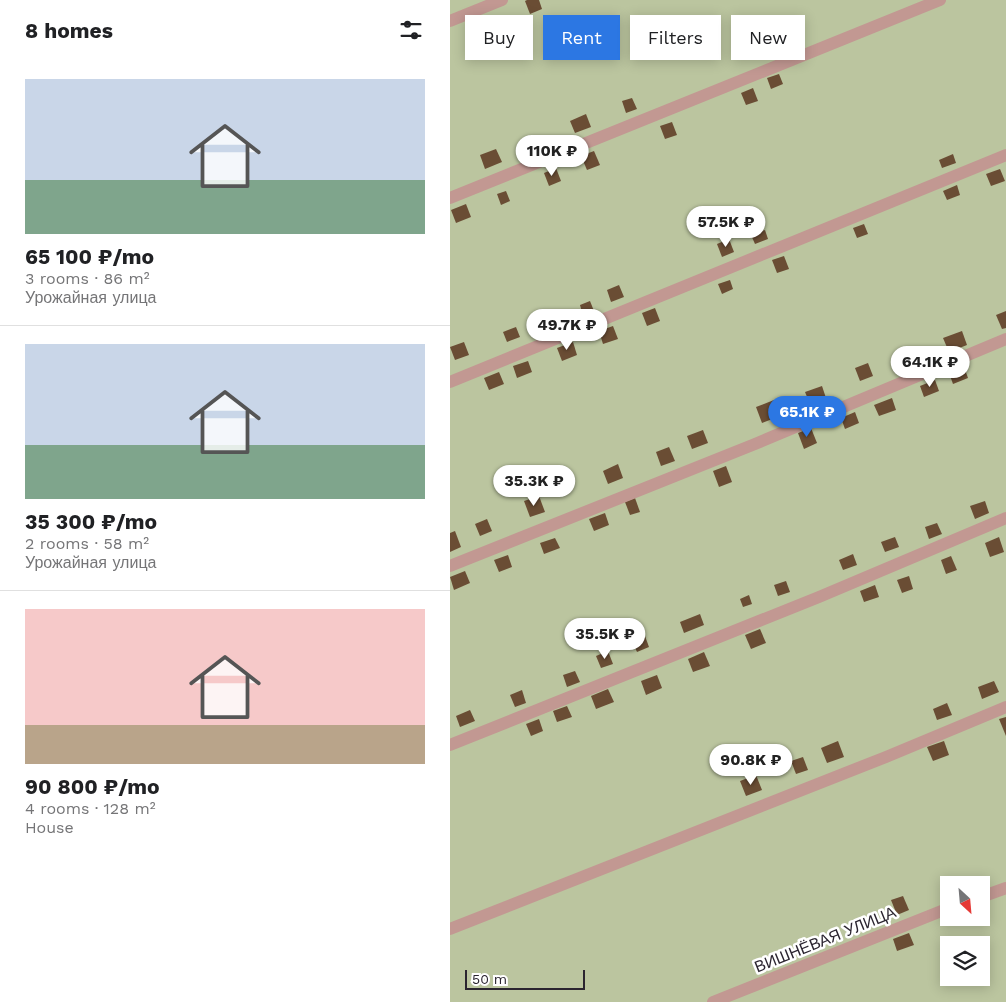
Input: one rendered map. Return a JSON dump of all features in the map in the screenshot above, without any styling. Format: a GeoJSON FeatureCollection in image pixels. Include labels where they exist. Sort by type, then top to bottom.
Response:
{"type":"FeatureCollection","features":[{"type":"Feature","properties":{"kind":"street"},"geometry":{"type":"LineString","coordinates":[[450,21],[502,0]]}},
{"type":"Feature","properties":{"kind":"street"},"geometry":{"type":"LineString","coordinates":[[450,198],[940,0]]}},
{"type":"Feature","properties":{"kind":"street"},"geometry":{"type":"LineString","coordinates":[[450,382],[1006,155]]}},
{"type":"Feature","properties":{"kind":"street"},"geometry":{"type":"LineString","coordinates":[[450,566],[755,444],[1006,339]]}},
{"type":"Feature","properties":{"kind":"street"},"geometry":{"type":"LineString","coordinates":[[450,745],[819,597],[1006,518]]}},
{"type":"Feature","properties":{"kind":"street"},"geometry":{"type":"LineString","coordinates":[[450,928],[886,757],[1006,707]]}},
{"type":"Feature","properties":{"kind":"street"},"geometry":{"type":"LineString","coordinates":[[990,893],[1006,888]]}},
{"type":"Feature","properties":{"kind":"street","name":"ВИШНЁВАЯ УЛИЦА"},"geometry":{"type":"LineString","coordinates":[[713,1002],[940,912]]}},
{"type":"Feature","properties":{"kind":"green space"},"geometry":{"type":"Polygon","coordinates":[[[450,0],[1006,0],[1006,1002],[450,1002],[450,0]]]}},
{"type":"Feature","properties":{"kind":"building"},"geometry":{"type":"Polygon","coordinates":[[[539,0],[542,9],[530,14],[525,1],[539,0]]]}},
{"type":"Feature","properties":{"kind":"building"},"geometry":{"type":"Polygon","coordinates":[[[779,74],[783,84],[771,89],[767,78],[779,74]]]}},
{"type":"Feature","properties":{"kind":"building"},"geometry":{"type":"Polygon","coordinates":[[[753,88],[758,101],[746,105],[741,93],[753,88]]]}},
{"type":"Feature","properties":{"kind":"building"},"geometry":{"type":"Polygon","coordinates":[[[632,98],[637,109],[626,113],[622,101],[632,98]]]}},
{"type":"Feature","properties":{"kind":"building"},"geometry":{"type":"Polygon","coordinates":[[[586,114],[591,127],[575,133],[570,121],[586,114]]]}},
{"type":"Feature","properties":{"kind":"building"},"geometry":{"type":"Polygon","coordinates":[[[672,122],[677,135],[665,139],[660,126],[672,122]]]}},
{"type":"Feature","properties":{"kind":"building"},"geometry":{"type":"Polygon","coordinates":[[[544,138],[548,149],[536,153],[532,143],[544,138]]]}},
{"type":"Feature","properties":{"kind":"building"},"geometry":{"type":"Polygon","coordinates":[[[496,149],[502,162],[485,169],[480,155],[496,149]]]}},
{"type":"Feature","properties":{"kind":"building"},"geometry":{"type":"Polygon","coordinates":[[[594,151],[600,165],[587,170],[581,156],[594,151]]]}},
{"type":"Feature","properties":{"kind":"building"},"geometry":{"type":"Polygon","coordinates":[[[953,154],[956,163],[942,168],[939,160],[953,154]]]}},
{"type":"Feature","properties":{"kind":"building"},"geometry":{"type":"Polygon","coordinates":[[[556,168],[561,181],[549,186],[544,173],[556,168]]]}},
{"type":"Feature","properties":{"kind":"building"},"geometry":{"type":"Polygon","coordinates":[[[1000,169],[1005,181],[991,186],[986,174],[1000,169]]]}},
{"type":"Feature","properties":{"kind":"building"},"geometry":{"type":"Polygon","coordinates":[[[957,185],[960,195],[947,200],[943,191],[957,185]]]}},
{"type":"Feature","properties":{"kind":"building"},"geometry":{"type":"Polygon","coordinates":[[[506,191],[510,201],[501,205],[497,194],[506,191]]]}},
{"type":"Feature","properties":{"kind":"building"},"geometry":{"type":"Polygon","coordinates":[[[466,204],[471,217],[456,223],[451,210],[466,204]]]}},
{"type":"Feature","properties":{"kind":"building"},"geometry":{"type":"Polygon","coordinates":[[[864,224],[868,234],[857,238],[853,228],[864,224]]]}},
{"type":"Feature","properties":{"kind":"building"},"geometry":{"type":"Polygon","coordinates":[[[765,230],[768,239],[755,244],[751,235],[765,230]]]}},
{"type":"Feature","properties":{"kind":"building"},"geometry":{"type":"Polygon","coordinates":[[[729,239],[734,252],[722,257],[717,244],[729,239]]]}},
{"type":"Feature","properties":{"kind":"building"},"geometry":{"type":"Polygon","coordinates":[[[784,256],[789,269],[777,273],[772,260],[784,256]]]}},
{"type":"Feature","properties":{"kind":"building"},"geometry":{"type":"Polygon","coordinates":[[[730,280],[733,289],[722,294],[718,284],[730,280]]]}},
{"type":"Feature","properties":{"kind":"building"},"geometry":{"type":"Polygon","coordinates":[[[619,285],[624,297],[611,302],[607,290],[619,285]]]}},
{"type":"Feature","properties":{"kind":"building"},"geometry":{"type":"Polygon","coordinates":[[[590,301],[594,311],[583,316],[580,305],[590,301]]]}},
{"type":"Feature","properties":{"kind":"building"},"geometry":{"type":"Polygon","coordinates":[[[655,308],[660,321],[647,326],[642,313],[655,308]]]}},
{"type":"Feature","properties":{"kind":"building"},"geometry":{"type":"Polygon","coordinates":[[[1006,311],[1006,328],[1002,329],[996,315],[1006,311]]]}},
{"type":"Feature","properties":{"kind":"building"},"geometry":{"type":"Polygon","coordinates":[[[559,312],[562,321],[552,325],[549,316],[559,312]]]}},
{"type":"Feature","properties":{"kind":"building"},"geometry":{"type":"Polygon","coordinates":[[[613,326],[618,339],[603,344],[599,331],[613,326]]]}},
{"type":"Feature","properties":{"kind":"building"},"geometry":{"type":"Polygon","coordinates":[[[516,327],[520,337],[507,342],[503,332],[516,327]]]}},
{"type":"Feature","properties":{"kind":"building"},"geometry":{"type":"Polygon","coordinates":[[[962,331],[967,345],[949,352],[943,338],[962,331]]]}},
{"type":"Feature","properties":{"kind":"building"},"geometry":{"type":"Polygon","coordinates":[[[464,342],[469,355],[455,360],[450,347],[464,342]]]}},
{"type":"Feature","properties":{"kind":"building"},"geometry":{"type":"Polygon","coordinates":[[[573,342],[577,355],[562,361],[557,348],[573,342]]]}},
{"type":"Feature","properties":{"kind":"building"},"geometry":{"type":"Polygon","coordinates":[[[915,349],[919,361],[905,366],[900,355],[915,349]]]}},
{"type":"Feature","properties":{"kind":"building"},"geometry":{"type":"Polygon","coordinates":[[[528,361],[532,372],[517,378],[513,366],[528,361]]]}},
{"type":"Feature","properties":{"kind":"building"},"geometry":{"type":"Polygon","coordinates":[[[868,363],[873,376],[860,381],[855,368],[868,363]]]}},
{"type":"Feature","properties":{"kind":"building"},"geometry":{"type":"Polygon","coordinates":[[[963,364],[968,378],[953,384],[948,370],[963,364]]]}},
{"type":"Feature","properties":{"kind":"building"},"geometry":{"type":"Polygon","coordinates":[[[499,372],[504,384],[489,390],[484,378],[499,372]]]}},
{"type":"Feature","properties":{"kind":"building"},"geometry":{"type":"Polygon","coordinates":[[[935,380],[939,391],[924,397],[920,386],[935,380]]]}},
{"type":"Feature","properties":{"kind":"building"},"geometry":{"type":"Polygon","coordinates":[[[822,386],[826,398],[810,404],[805,392],[822,386]]]}},
{"type":"Feature","properties":{"kind":"building"},"geometry":{"type":"Polygon","coordinates":[[[892,398],[896,410],[879,416],[874,405],[892,398]]]}},
{"type":"Feature","properties":{"kind":"building"},"geometry":{"type":"Polygon","coordinates":[[[774,400],[780,416],[762,423],[756,407],[774,400]]]}},
{"type":"Feature","properties":{"kind":"building"},"geometry":{"type":"Polygon","coordinates":[[[855,412],[859,423],[845,429],[841,418],[855,412]]]}},
{"type":"Feature","properties":{"kind":"building"},"geometry":{"type":"Polygon","coordinates":[[[811,428],[817,443],[804,449],[798,433],[811,428]]]}},
{"type":"Feature","properties":{"kind":"building"},"geometry":{"type":"Polygon","coordinates":[[[703,430],[708,443],[692,449],[687,436],[703,430]]]}},
{"type":"Feature","properties":{"kind":"building"},"geometry":{"type":"Polygon","coordinates":[[[669,447],[675,461],[661,466],[656,452],[669,447]]]}},
{"type":"Feature","properties":{"kind":"building"},"geometry":{"type":"Polygon","coordinates":[[[618,464],[623,478],[608,484],[603,471],[618,464]]]}},
{"type":"Feature","properties":{"kind":"building"},"geometry":{"type":"Polygon","coordinates":[[[726,466],[732,482],[719,487],[713,471],[726,466]]]}},
{"type":"Feature","properties":{"kind":"building"},"geometry":{"type":"Polygon","coordinates":[[[539,496],[545,512],[530,517],[524,501],[539,496]]]}},
{"type":"Feature","properties":{"kind":"building"},"geometry":{"type":"Polygon","coordinates":[[[635,498],[640,512],[630,515],[625,502],[635,498]]]}},
{"type":"Feature","properties":{"kind":"building"},"geometry":{"type":"Polygon","coordinates":[[[985,501],[989,513],[975,519],[970,506],[985,501]]]}},
{"type":"Feature","properties":{"kind":"building"},"geometry":{"type":"Polygon","coordinates":[[[605,513],[609,525],[594,531],[589,519],[605,513]]]}},
{"type":"Feature","properties":{"kind":"building"},"geometry":{"type":"Polygon","coordinates":[[[487,519],[492,531],[480,536],[475,524],[487,519]]]}},
{"type":"Feature","properties":{"kind":"building"},"geometry":{"type":"Polygon","coordinates":[[[937,523],[942,534],[929,539],[925,527],[937,523]]]}},
{"type":"Feature","properties":{"kind":"building"},"geometry":{"type":"Polygon","coordinates":[[[455,531],[461,547],[450,552],[450,533],[455,531]]]}},
{"type":"Feature","properties":{"kind":"building"},"geometry":{"type":"Polygon","coordinates":[[[895,537],[899,547],[885,552],[881,542],[895,537]]]}},
{"type":"Feature","properties":{"kind":"building"},"geometry":{"type":"Polygon","coordinates":[[[999,537],[1004,552],[990,557],[985,543],[999,537]]]}},
{"type":"Feature","properties":{"kind":"building"},"geometry":{"type":"Polygon","coordinates":[[[555,538],[560,548],[544,554],[540,543],[555,538]]]}},
{"type":"Feature","properties":{"kind":"building"},"geometry":{"type":"Polygon","coordinates":[[[853,554],[857,565],[843,570],[839,560],[853,554]]]}},
{"type":"Feature","properties":{"kind":"building"},"geometry":{"type":"Polygon","coordinates":[[[508,555],[512,567],[499,572],[494,560],[508,555]]]}},
{"type":"Feature","properties":{"kind":"building"},"geometry":{"type":"Polygon","coordinates":[[[951,556],[957,570],[946,574],[941,560],[951,556]]]}},
{"type":"Feature","properties":{"kind":"building"},"geometry":{"type":"Polygon","coordinates":[[[465,571],[470,583],[454,590],[450,577],[465,571]]]}},
{"type":"Feature","properties":{"kind":"building"},"geometry":{"type":"Polygon","coordinates":[[[909,576],[913,589],[902,593],[897,580],[909,576]]]}},
{"type":"Feature","properties":{"kind":"building"},"geometry":{"type":"Polygon","coordinates":[[[786,581],[790,592],[778,596],[774,585],[786,581]]]}},
{"type":"Feature","properties":{"kind":"building"},"geometry":{"type":"Polygon","coordinates":[[[875,585],[879,597],[864,602],[860,591],[875,585]]]}},
{"type":"Feature","properties":{"kind":"building"},"geometry":{"type":"Polygon","coordinates":[[[749,595],[752,604],[743,607],[740,599],[749,595]]]}},
{"type":"Feature","properties":{"kind":"building"},"geometry":{"type":"Polygon","coordinates":[[[700,614],[704,625],[684,633],[680,622],[700,614]]]}},
{"type":"Feature","properties":{"kind":"building"},"geometry":{"type":"Polygon","coordinates":[[[760,629],[766,643],[751,649],[745,635],[760,629]]]}},
{"type":"Feature","properties":{"kind":"building"},"geometry":{"type":"Polygon","coordinates":[[[645,636],[649,647],[637,652],[632,641],[645,636]]]}},
{"type":"Feature","properties":{"kind":"building"},"geometry":{"type":"Polygon","coordinates":[[[608,651],[613,664],[601,668],[596,656],[608,651]]]}},
{"type":"Feature","properties":{"kind":"building"},"geometry":{"type":"Polygon","coordinates":[[[704,652],[710,666],[693,672],[688,659],[704,652]]]}},
{"type":"Feature","properties":{"kind":"building"},"geometry":{"type":"Polygon","coordinates":[[[575,671],[580,682],[567,687],[563,675],[575,671]]]}},
{"type":"Feature","properties":{"kind":"building"},"geometry":{"type":"Polygon","coordinates":[[[657,675],[662,688],[646,695],[641,681],[657,675]]]}},
{"type":"Feature","properties":{"kind":"building"},"geometry":{"type":"Polygon","coordinates":[[[994,681],[999,692],[982,699],[978,687],[994,681]]]}},
{"type":"Feature","properties":{"kind":"building"},"geometry":{"type":"Polygon","coordinates":[[[608,689],[614,702],[596,709],[591,696],[608,689]]]}},
{"type":"Feature","properties":{"kind":"building"},"geometry":{"type":"Polygon","coordinates":[[[522,690],[526,703],[515,707],[510,695],[522,690]]]}},
{"type":"Feature","properties":{"kind":"building"},"geometry":{"type":"Polygon","coordinates":[[[947,703],[952,715],[937,720],[933,709],[947,703]]]}},
{"type":"Feature","properties":{"kind":"building"},"geometry":{"type":"Polygon","coordinates":[[[567,706],[572,717],[557,722],[553,711],[567,706]]]}},
{"type":"Feature","properties":{"kind":"building"},"geometry":{"type":"Polygon","coordinates":[[[470,710],[475,721],[460,727],[456,716],[470,710]]]}},
{"type":"Feature","properties":{"kind":"building"},"geometry":{"type":"Polygon","coordinates":[[[1006,717],[1006,736],[999,719],[1006,717]]]}},
{"type":"Feature","properties":{"kind":"building"},"geometry":{"type":"Polygon","coordinates":[[[539,719],[543,731],[531,736],[526,724],[539,719]]]}},
{"type":"Feature","properties":{"kind":"building"},"geometry":{"type":"Polygon","coordinates":[[[838,741],[844,757],[827,763],[821,748],[838,741]]]}},
{"type":"Feature","properties":{"kind":"building"},"geometry":{"type":"Polygon","coordinates":[[[944,741],[949,755],[933,761],[927,747],[944,741]]]}},
{"type":"Feature","properties":{"kind":"building"},"geometry":{"type":"Polygon","coordinates":[[[803,757],[808,770],[796,774],[791,761],[803,757]]]}},
{"type":"Feature","properties":{"kind":"building"},"geometry":{"type":"Polygon","coordinates":[[[756,775],[762,790],[746,796],[740,781],[756,775]]]}},
{"type":"Feature","properties":{"kind":"building"},"geometry":{"type":"Polygon","coordinates":[[[903,896],[909,910],[897,915],[891,900],[903,896]]]}},
{"type":"Feature","properties":{"kind":"building"},"geometry":{"type":"Polygon","coordinates":[[[909,933],[914,945],[897,951],[893,939],[909,933]]]}}]}
